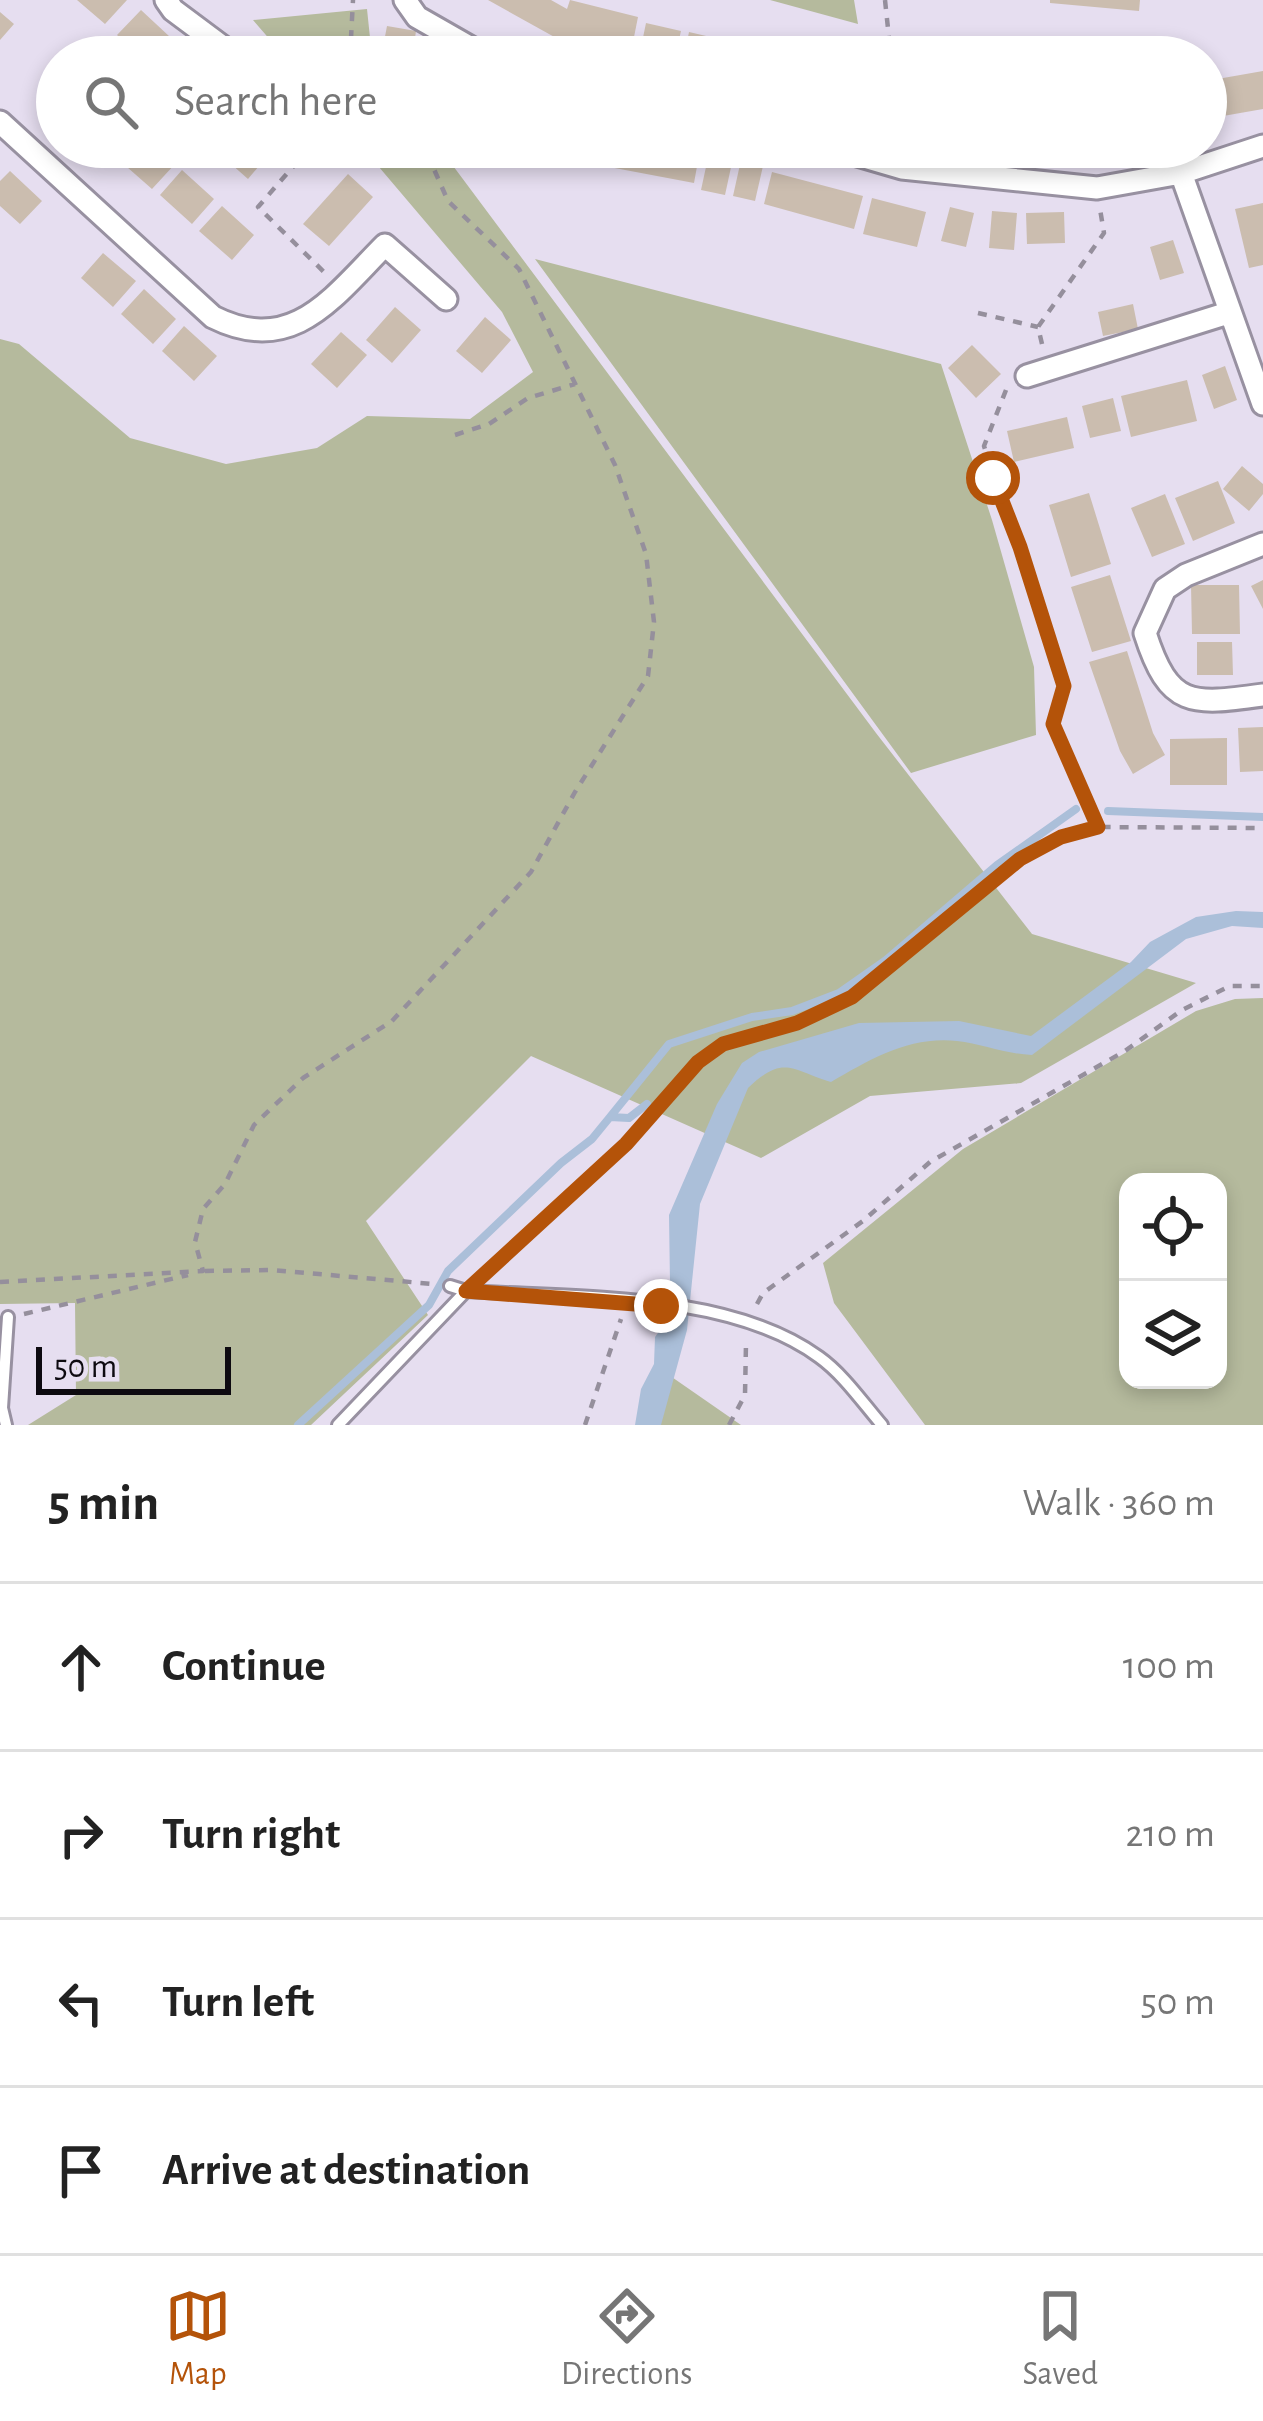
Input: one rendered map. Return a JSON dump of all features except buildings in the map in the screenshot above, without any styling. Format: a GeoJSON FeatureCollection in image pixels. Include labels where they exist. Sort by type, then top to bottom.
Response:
{"type":"FeatureCollection","features":[{"type":"Feature","properties":{"kind":"street"},"geometry":{"type":"LineString","coordinates":[[166,0],[208,36]]}},
{"type":"Feature","properties":{"kind":"street"},"geometry":{"type":"LineString","coordinates":[[405,0],[417,17],[450,36]]}},
{"type":"Feature","properties":{"kind":"street"},"geometry":{"type":"LineString","coordinates":[[0,122],[36,155]]}},
{"type":"Feature","properties":{"kind":"street"},"geometry":{"type":"LineString","coordinates":[[1227,158],[1263,146]]}},
{"type":"Feature","properties":{"kind":"street"},"geometry":{"type":"LineString","coordinates":[[50,168],[213,317],[238,329],[286,328],[313,317],[385,245],[446,299]]}},
{"type":"Feature","properties":{"kind":"street"},"geometry":{"type":"LineString","coordinates":[[902,168],[1097,188],[1196,168]]}},
{"type":"Feature","properties":{"kind":"street"},"geometry":{"type":"LineString","coordinates":[[1181,173],[1263,404]]}},
{"type":"Feature","properties":{"kind":"street"},"geometry":{"type":"LineString","coordinates":[[1038,372],[1228,313]]}},
{"type":"Feature","properties":{"kind":"street"},"geometry":{"type":"LineString","coordinates":[[1263,544],[1186,575],[1165,589],[1145,633],[1155,664],[1174,692],[1200,700],[1263,695]]}},
{"type":"Feature","properties":{"kind":"lane"},"geometry":{"type":"LineString","coordinates":[[450,1286],[661,1306],[747,1321],[820,1358],[883,1425]]}},
{"type":"Feature","properties":{"kind":"lane"},"geometry":{"type":"LineString","coordinates":[[338,1425],[466,1291]]}},
{"type":"Feature","properties":{"kind":"lane"},"geometry":{"type":"LineString","coordinates":[[6,1425],[2,1408],[8,1317]]}},
{"type":"Feature","properties":{"kind":"path"},"geometry":{"type":"LineString","coordinates":[[351,36],[353,0]]}},
{"type":"Feature","properties":{"kind":"path"},"geometry":{"type":"LineString","coordinates":[[885,0],[889,36]]}},
{"type":"Feature","properties":{"kind":"path"},"geometry":{"type":"LineString","coordinates":[[292,168],[258,207],[341,289]]}},
{"type":"Feature","properties":{"kind":"path"},"geometry":{"type":"LineString","coordinates":[[203,1271],[195,1242],[202,1209],[225,1184],[254,1125],[303,1078],[392,1021],[531,872],[575,791],[648,676],[654,622],[646,554],[615,465],[519,269],[448,201],[433,168]]}},
{"type":"Feature","properties":{"kind":"path"},"geometry":{"type":"LineString","coordinates":[[1097,188],[1104,233],[1038,327],[1038,372],[1003,392],[984,446],[1064,686],[1053,724],[1098,827]]}},
{"type":"Feature","properties":{"kind":"path"},"geometry":{"type":"LineString","coordinates":[[978,313],[1038,327]]}},
{"type":"Feature","properties":{"kind":"path"},"geometry":{"type":"LineString","coordinates":[[455,435],[490,424],[528,398],[575,384]]}},
{"type":"Feature","properties":{"kind":"path"},"geometry":{"type":"LineString","coordinates":[[466,1291],[626,1144],[698,1062],[723,1044],[797,1023],[852,997],[1020,859],[1061,837],[1098,827],[1263,828]]}},
{"type":"Feature","properties":{"kind":"path"},"geometry":{"type":"LineString","coordinates":[[835,1240],[930,1162],[1125,1051],[1183,1010],[1230,986],[1263,986]]}},
{"type":"Feature","properties":{"kind":"path"},"geometry":{"type":"LineString","coordinates":[[0,1282],[272,1270],[429,1283]]}},
{"type":"Feature","properties":{"kind":"path"},"geometry":{"type":"LineString","coordinates":[[8,1317],[203,1271]]}},
{"type":"Feature","properties":{"kind":"path"},"geometry":{"type":"LineString","coordinates":[[585,1425],[626,1302]]}},
{"type":"Feature","properties":{"kind":"green space"},"geometry":{"type":"Polygon","coordinates":[[[770,0],[854,0],[858,24],[770,0]]]}},
{"type":"Feature","properties":{"kind":"green space"},"geometry":{"type":"Polygon","coordinates":[[[367,9],[370,36],[267,36],[253,20],[367,9]]]}},
{"type":"Feature","properties":{"kind":"green space"},"geometry":{"type":"Polygon","coordinates":[[[380,168],[455,168],[1032,934],[1196,983],[1021,1083],[870,1096],[761,1158],[531,1056],[366,1221],[428,1315],[311,1425],[28,1425],[76,1395],[75,1303],[0,1304],[0,339],[19,344],[130,438],[226,464],[317,448],[367,416],[470,419],[533,372],[502,312],[380,168]]]}},
{"type":"Feature","properties":{"kind":"green space"},"geometry":{"type":"Polygon","coordinates":[[[535,259],[941,364],[1034,667],[1036,735],[911,773],[535,259]]]}},
{"type":"Feature","properties":{"kind":"green space"},"geometry":{"type":"Polygon","coordinates":[[[1263,998],[1263,1425],[925,1425],[834,1303],[823,1263],[963,1149],[1196,1011],[1235,999],[1263,998]]]}},
{"type":"Feature","properties":{"kind":"green space"},"geometry":{"type":"Polygon","coordinates":[[[666,1373],[741,1425],[638,1425],[666,1373]]]}},
{"type":"Feature","properties":{"kind":"water"},"geometry":{"type":"Polygon","coordinates":[[[1263,912],[1263,928],[1232,926],[1186,939],[1032,1055],[939,1040],[891,1051],[831,1082],[788,1068],[760,1077],[748,1088],[700,1204],[687,1330],[661,1425],[635,1425],[641,1389],[654,1364],[655,1337],[666,1322],[669,1215],[717,1104],[742,1063],[759,1052],[859,1023],[959,1021],[1031,1036],[1131,962],[1150,942],[1196,917],[1263,912]]]}},
{"type":"Feature","properties":{"kind":"waterway"},"geometry":{"type":"LineString","coordinates":[[610,1117],[669,1044],[752,1017],[792,1011],[839,993],[886,960],[997,865],[1076,809]]}},
{"type":"Feature","properties":{"kind":"waterway"},"geometry":{"type":"LineString","coordinates":[[1108,811],[1263,817]]}},
{"type":"Feature","properties":{"kind":"waterway"},"geometry":{"type":"LineString","coordinates":[[298,1425],[429,1305],[448,1271],[610,1117],[629,1118],[647,1104]]}},
{"type":"Feature","properties":{"kind":"route"},"geometry":{"type":"LineString","coordinates":[[661,1306],[466,1291],[626,1144],[698,1062],[723,1044],[797,1023],[852,997],[1020,859],[1061,837],[1098,827],[1053,724],[1064,686],[993,478]]}}]}
